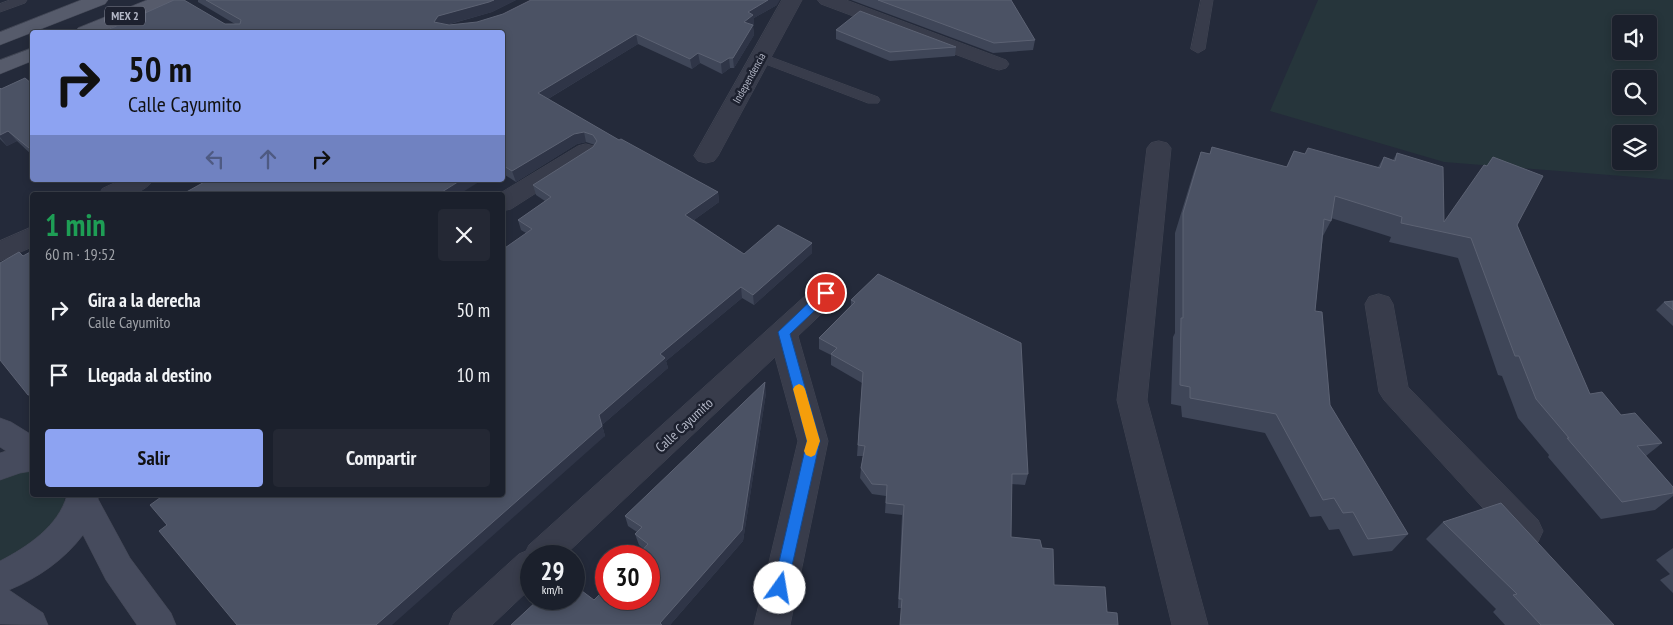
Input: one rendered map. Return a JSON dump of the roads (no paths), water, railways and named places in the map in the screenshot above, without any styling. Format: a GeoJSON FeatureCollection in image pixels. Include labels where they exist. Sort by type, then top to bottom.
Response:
{"type":"FeatureCollection","features":[{"type":"Feature","properties":{"kind":"main road","name":"MEX 2"},"geometry":{"type":"LineString","coordinates":[[0,39],[98,0]]}},
{"type":"Feature","properties":{"kind":"main road","name":"MEX 2"},"geometry":{"type":"LineString","coordinates":[[91,30],[164,0]]}},
{"type":"Feature","properties":{"kind":"main road"},"geometry":{"type":"LineString","coordinates":[[0,68],[30,55]]}},
{"type":"Feature","properties":{"kind":"street","name":"Independencia"},"geometry":{"type":"LineString","coordinates":[[706,156],[792,0]]}},
{"type":"Feature","properties":{"kind":"street"},"geometry":{"type":"LineString","coordinates":[[828,0],[999,64]]}},
{"type":"Feature","properties":{"kind":"street"},"geometry":{"type":"LineString","coordinates":[[1159,148],[1132,400],[1190,625]]}},
{"type":"Feature","properties":{"kind":"street"},"geometry":{"type":"LineString","coordinates":[[505,201],[586,151]]}},
{"type":"Feature","properties":{"kind":"street"},"geometry":{"type":"LineString","coordinates":[[118,192],[137,182]]}},
{"type":"Feature","properties":{"kind":"street"},"geometry":{"type":"LineString","coordinates":[[0,252],[30,237]]}},
{"type":"Feature","properties":{"kind":"street","name":"Calle Cayumito"},"geometry":{"type":"LineString","coordinates":[[553,545],[826,293]]}},
{"type":"Feature","properties":{"kind":"street"},"geometry":{"type":"LineString","coordinates":[[1379,304],[1394,392],[1548,554]]}},
{"type":"Feature","properties":{"kind":"street"},"geometry":{"type":"LineString","coordinates":[[772,625],[813,441],[783,332]]}},
{"type":"Feature","properties":{"kind":"street"},"geometry":{"type":"LineString","coordinates":[[0,431],[30,450]]}},
{"type":"Feature","properties":{"kind":"street"},"geometry":{"type":"LineString","coordinates":[[0,467],[18,460],[30,458]]}},
{"type":"Feature","properties":{"kind":"street"},"geometry":{"type":"LineString","coordinates":[[0,577],[31,562],[56,542],[73,522],[83,498]]}},
{"type":"Feature","properties":{"kind":"street"},"geometry":{"type":"LineString","coordinates":[[83,498],[118,569],[158,625]]}},
{"type":"Feature","properties":{"kind":"street"},"geometry":{"type":"LineString","coordinates":[[466,625],[520,575]]}},
{"type":"Feature","properties":{"kind":"street"},"geometry":{"type":"LineString","coordinates":[[0,603],[30,625]]}},
{"type":"Feature","properties":{"kind":"lane"},"geometry":{"type":"LineString","coordinates":[[0,8],[20,0]]}},
{"type":"Feature","properties":{"kind":"lane"},"geometry":{"type":"LineString","coordinates":[[1198,49],[1207,0]]}},
{"type":"Feature","properties":{"kind":"lane"},"geometry":{"type":"LineString","coordinates":[[760,58],[873,100]]}}]}
